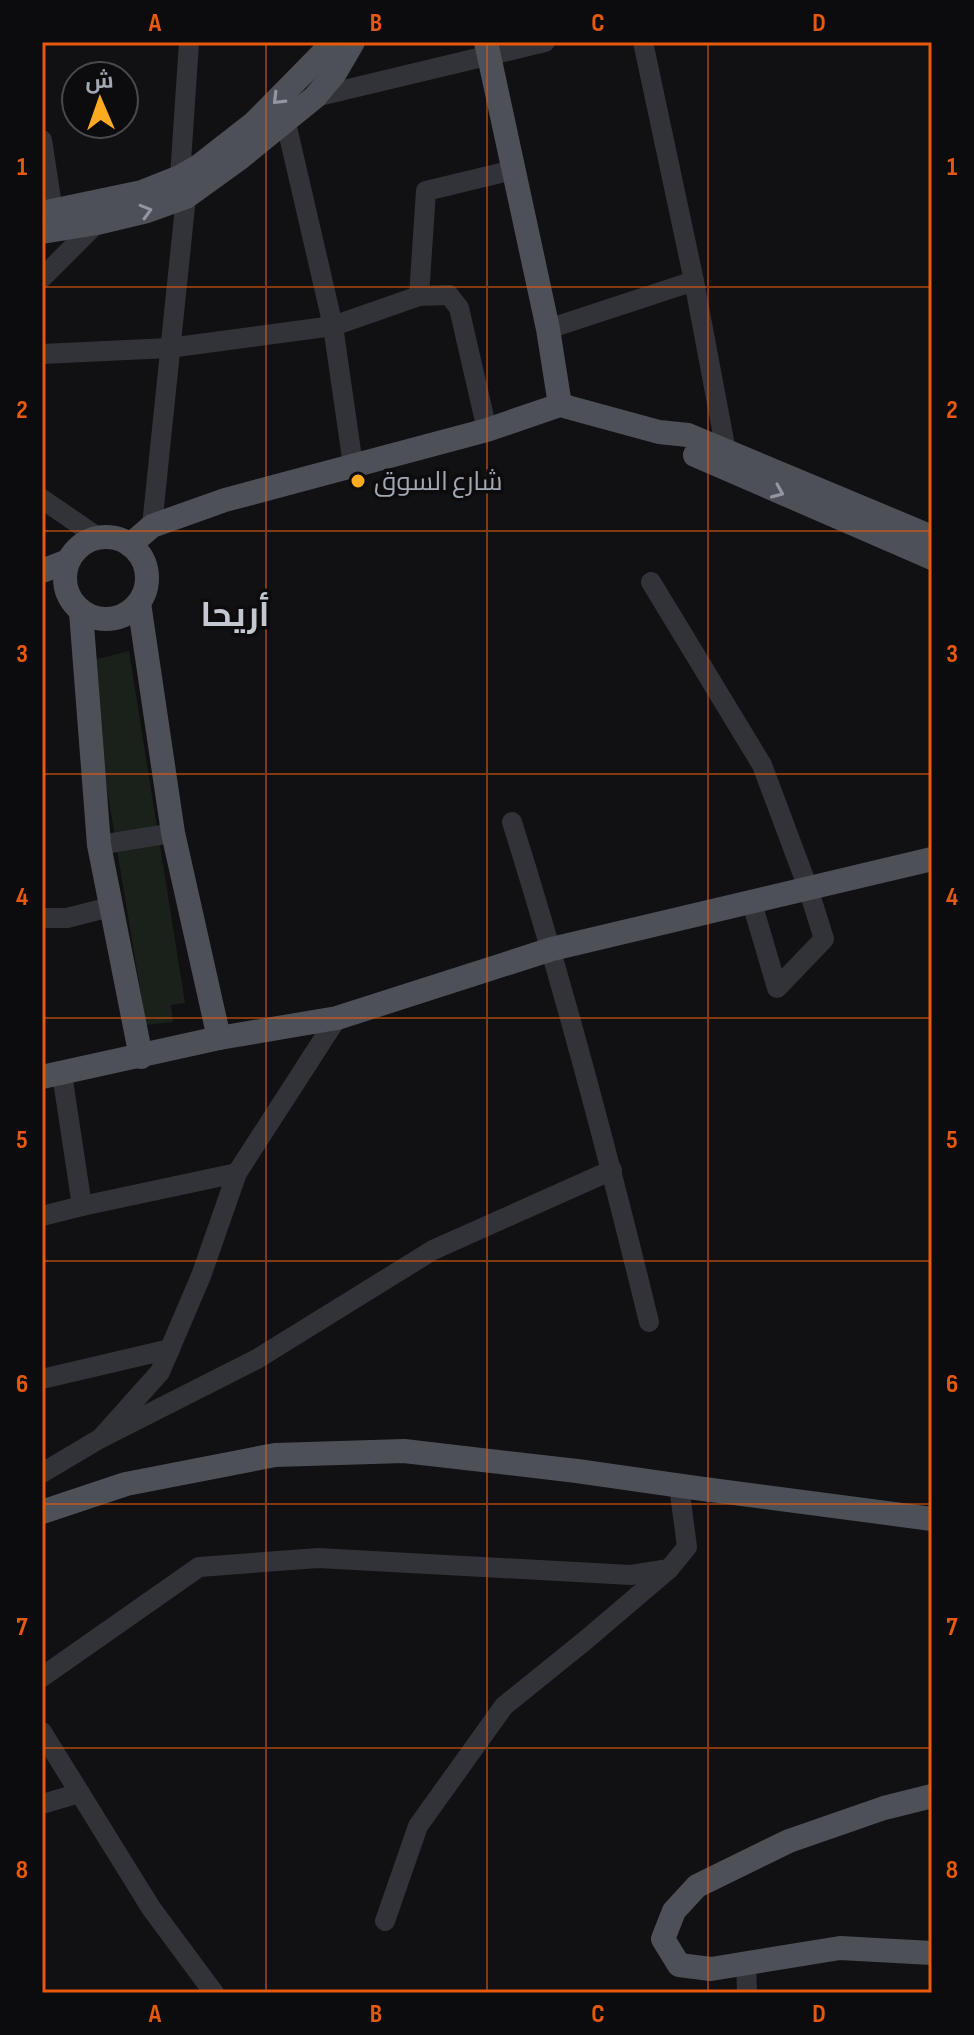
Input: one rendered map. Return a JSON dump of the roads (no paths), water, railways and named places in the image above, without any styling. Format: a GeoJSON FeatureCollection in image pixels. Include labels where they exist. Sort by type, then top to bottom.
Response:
{"type":"FeatureCollection","features":[{"type":"Feature","properties":{"kind":"main road"},"geometry":{"type":"LineString","coordinates":[[46,219],[142,192],[183,187],[199,166],[254,123],[327,49],[330,42]]}},
{"type":"Feature","properties":{"kind":"main road"},"geometry":{"type":"LineString","coordinates":[[46,219],[97,223],[147,211],[286,123],[315,97],[335,73],[353,42]]}},
{"type":"Feature","properties":{"kind":"main road"},"geometry":{"type":"LineString","coordinates":[[487,49],[548,329],[560,405]]}},
{"type":"Feature","properties":{"kind":"main road"},"geometry":{"type":"LineString","coordinates":[[130,545],[152,526],[225,500],[487,430],[560,405],[659,432],[688,435],[932,537]]}},
{"type":"Feature","properties":{"kind":"main road"},"geometry":{"type":"LineString","coordinates":[[659,432],[681,449],[932,558]]}},
{"type":"Feature","properties":{"kind":"main road"},"geometry":{"type":"LineString","coordinates":[[42,595],[66,573],[78,546],[99,538],[118,539],[139,554],[145,566],[145,592],[130,612],[118,618],[92,618],[72,604],[66,573]]}},
{"type":"Feature","properties":{"kind":"main road"},"geometry":{"type":"LineString","coordinates":[[42,571],[66,573]]}},
{"type":"Feature","properties":{"kind":"main road"},"geometry":{"type":"LineString","coordinates":[[139,603],[173,833],[219,1038]]}},
{"type":"Feature","properties":{"kind":"main road"},"geometry":{"type":"LineString","coordinates":[[81,612],[99,845],[141,1057]]}},
{"type":"Feature","properties":{"kind":"main road"},"geometry":{"type":"LineString","coordinates":[[52,1076],[219,1038],[337,1018],[552,949],[932,859]]}},
{"type":"Feature","properties":{"kind":"main road"},"geometry":{"type":"LineString","coordinates":[[42,1512],[126,1484],[275,1455],[404,1451],[932,1519]]}},
{"type":"Feature","properties":{"kind":"main road"},"geometry":{"type":"LineString","coordinates":[[932,1796],[884,1808],[789,1841],[697,1886],[674,1911],[663,1939],[679,1965],[711,1969],[840,1948],[932,1953]]}},
{"type":"Feature","properties":{"kind":"street"},"geometry":{"type":"LineString","coordinates":[[152,526],[183,187],[189,42]]}},
{"type":"Feature","properties":{"kind":"street"},"geometry":{"type":"LineString","coordinates":[[315,97],[487,49],[545,42]]}},
{"type":"Feature","properties":{"kind":"street"},"geometry":{"type":"LineString","coordinates":[[643,42],[694,281],[726,451]]}},
{"type":"Feature","properties":{"kind":"street"},"geometry":{"type":"LineString","coordinates":[[286,123],[333,326],[353,465]]}},
{"type":"Feature","properties":{"kind":"street"},"geometry":{"type":"LineString","coordinates":[[42,140],[46,219]]}},
{"type":"Feature","properties":{"kind":"street"},"geometry":{"type":"LineString","coordinates":[[419,296],[426,191],[513,170]]}},
{"type":"Feature","properties":{"kind":"street"},"geometry":{"type":"LineString","coordinates":[[42,278],[97,223]]}},
{"type":"Feature","properties":{"kind":"street"},"geometry":{"type":"LineString","coordinates":[[548,329],[694,281]]}},
{"type":"Feature","properties":{"kind":"street"},"geometry":{"type":"LineString","coordinates":[[42,354],[169,348],[333,326],[419,296],[449,295],[459,308],[487,430]]}},
{"type":"Feature","properties":{"kind":"street"},"geometry":{"type":"LineString","coordinates":[[42,499],[99,538]]}},
{"type":"Feature","properties":{"kind":"street"},"geometry":{"type":"LineString","coordinates":[[651,582],[762,765],[824,939],[777,988],[752,903]]}},
{"type":"Feature","properties":{"kind":"street"},"geometry":{"type":"LineString","coordinates":[[512,822],[552,949],[612,1170],[649,1322]]}},
{"type":"Feature","properties":{"kind":"street"},"geometry":{"type":"LineString","coordinates":[[99,845],[173,833]]}},
{"type":"Feature","properties":{"kind":"street"},"geometry":{"type":"LineString","coordinates":[[42,918],[67,918],[110,907]]}},
{"type":"Feature","properties":{"kind":"street"},"geometry":{"type":"LineString","coordinates":[[101,1438],[160,1372],[201,1276],[237,1173],[337,1018]]}},
{"type":"Feature","properties":{"kind":"street"},"geometry":{"type":"LineString","coordinates":[[52,1076],[82,1206]]}},
{"type":"Feature","properties":{"kind":"street"},"geometry":{"type":"LineString","coordinates":[[42,1473],[101,1438],[257,1359],[433,1250],[612,1170]]}},
{"type":"Feature","properties":{"kind":"street"},"geometry":{"type":"LineString","coordinates":[[42,1216],[237,1173]]}},
{"type":"Feature","properties":{"kind":"street"},"geometry":{"type":"LineString","coordinates":[[42,1379],[170,1349]]}},
{"type":"Feature","properties":{"kind":"street"},"geometry":{"type":"LineString","coordinates":[[385,1921],[418,1826],[504,1706],[669,1569],[687,1547],[679,1486]]}},
{"type":"Feature","properties":{"kind":"street"},"geometry":{"type":"LineString","coordinates":[[42,1677],[199,1567],[318,1558],[631,1575],[669,1569]]}},
{"type":"Feature","properties":{"kind":"street"},"geometry":{"type":"LineString","coordinates":[[42,1732],[151,1908],[214,1993]]}},
{"type":"Feature","properties":{"kind":"street"},"geometry":{"type":"LineString","coordinates":[[42,1804],[80,1793]]}},
{"type":"Feature","properties":{"kind":"street"},"geometry":{"type":"LineString","coordinates":[[746,1963],[747,1993]]}},
{"type":"Feature","properties":{"kind":"place","name":"شارع السوق"},"geometry":{"type":"Point","coordinates":[358,481]}},
{"type":"Feature","properties":{"kind":"district","name":"أريحا"},"geometry":{"type":"Point","coordinates":[235,614]}}]}
